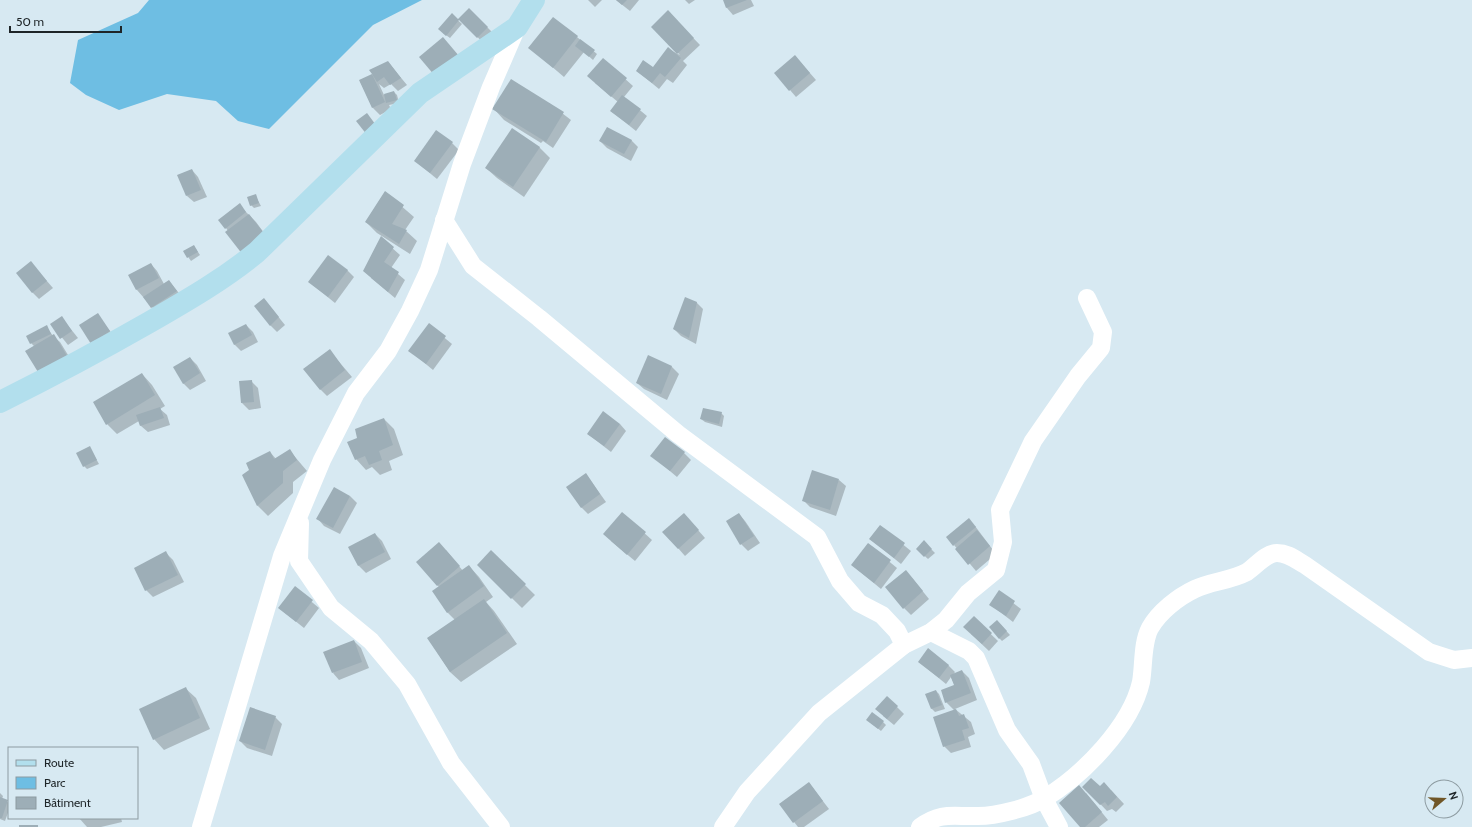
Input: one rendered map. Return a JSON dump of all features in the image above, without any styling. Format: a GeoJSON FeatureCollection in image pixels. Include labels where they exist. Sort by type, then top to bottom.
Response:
{"type":"FeatureCollection","features":[{"type":"Feature","properties":{"kind":"street"},"geometry":{"type":"LineString","coordinates":[[201,827],[282,556],[322,460],[356,393],[388,351],[410,311],[429,270],[462,164],[488,93],[517,27],[534,0]]}},
{"type":"Feature","properties":{"kind":"street"},"geometry":{"type":"LineString","coordinates":[[0,402],[71,367],[206,289],[234,271],[257,252],[420,93],[517,27]]}},
{"type":"Feature","properties":{"kind":"street"},"geometry":{"type":"LineString","coordinates":[[444,220],[473,266],[539,318],[678,434],[817,537],[840,581],[859,603],[882,615],[897,630],[904,646]]}},
{"type":"Feature","properties":{"kind":"street"},"geometry":{"type":"LineString","coordinates":[[723,827],[747,792],[819,713],[904,646],[931,632],[946,620],[968,593],[996,570],[1003,542],[1000,510],[1033,441],[1078,376],[1101,348],[1103,332],[1087,298]]}},
{"type":"Feature","properties":{"kind":"street"},"geometry":{"type":"LineString","coordinates":[[301,510],[299,561],[331,608],[371,641],[407,684],[451,763],[501,827]]}},
{"type":"Feature","properties":{"kind":"street"},"geometry":{"type":"LineString","coordinates":[[920,827],[937,818],[954,814],[978,816],[1011,811],[1044,799],[1090,763],[1117,731],[1136,700],[1141,682],[1146,638],[1150,628],[1161,614],[1174,602],[1196,588],[1228,581],[1246,572],[1268,556],[1277,553],[1288,555],[1305,565],[1429,652],[1454,660],[1472,658]]}},
{"type":"Feature","properties":{"kind":"street"},"geometry":{"type":"LineString","coordinates":[[931,632],[969,651],[976,658],[1007,730],[1031,764],[1044,799],[1059,827]]}},
{"type":"Feature","properties":{"kind":"green space"},"geometry":{"type":"Polygon","coordinates":[[[149,0],[422,0],[373,25],[269,129],[238,121],[216,101],[167,94],[119,110],[86,95],[70,83],[78,40],[138,13],[149,0]]]}},
{"type":"Feature","properties":{"kind":"building"},"geometry":{"type":"Polygon","coordinates":[[[616,0],[627,0],[622,5],[616,0]]]}},
{"type":"Feature","properties":{"kind":"building"},"geometry":{"type":"Polygon","coordinates":[[[723,0],[747,0],[726,8],[723,0]]]}},
{"type":"Feature","properties":{"kind":"building"},"geometry":{"type":"Polygon","coordinates":[[[469,8],[488,27],[477,38],[459,20],[446,36],[438,29],[452,13],[458,19],[469,8]]]}},
{"type":"Feature","properties":{"kind":"building"},"geometry":{"type":"Polygon","coordinates":[[[668,10],[694,38],[677,54],[651,27],[668,10]]]}},
{"type":"Feature","properties":{"kind":"building"},"geometry":{"type":"Polygon","coordinates":[[[553,17],[578,36],[553,68],[528,48],[553,17]]]}},
{"type":"Feature","properties":{"kind":"building"},"geometry":{"type":"Polygon","coordinates":[[[443,37],[459,56],[435,76],[419,57],[443,37]]]}},
{"type":"Feature","properties":{"kind":"building"},"geometry":{"type":"Polygon","coordinates":[[[580,39],[595,50],[589,57],[575,46],[580,39]]]}},
{"type":"Feature","properties":{"kind":"building"},"geometry":{"type":"Polygon","coordinates":[[[668,47],[681,58],[665,77],[660,73],[652,83],[636,71],[643,60],[653,67],[668,47]]]}},
{"type":"Feature","properties":{"kind":"building"},"geometry":{"type":"Polygon","coordinates":[[[795,55],[810,73],[789,91],[774,73],[795,55]]]}},
{"type":"Feature","properties":{"kind":"building"},"geometry":{"type":"Polygon","coordinates":[[[603,58],[627,78],[611,97],[587,76],[603,58]]]}},
{"type":"Feature","properties":{"kind":"building"},"geometry":{"type":"Polygon","coordinates":[[[388,61],[401,78],[390,85],[384,77],[377,82],[369,70],[388,61]]]}},
{"type":"Feature","properties":{"kind":"building"},"geometry":{"type":"Polygon","coordinates":[[[372,74],[385,102],[372,108],[359,80],[372,74]]]}},
{"type":"Feature","properties":{"kind":"building"},"geometry":{"type":"Polygon","coordinates":[[[511,79],[564,112],[546,142],[492,109],[511,79]]]}},
{"type":"Feature","properties":{"kind":"building"},"geometry":{"type":"Polygon","coordinates":[[[394,91],[397,100],[386,103],[384,94],[394,91]]]}},
{"type":"Feature","properties":{"kind":"building"},"geometry":{"type":"Polygon","coordinates":[[[622,95],[641,109],[629,125],[610,111],[622,95]]]}},
{"type":"Feature","properties":{"kind":"building"},"geometry":{"type":"Polygon","coordinates":[[[367,113],[381,132],[371,140],[356,121],[367,113]]]}},
{"type":"Feature","properties":{"kind":"building"},"geometry":{"type":"Polygon","coordinates":[[[607,127],[632,140],[624,154],[599,141],[607,127]]]}},
{"type":"Feature","properties":{"kind":"building"},"geometry":{"type":"Polygon","coordinates":[[[512,128],[540,147],[513,187],[485,168],[512,128]]]}},
{"type":"Feature","properties":{"kind":"building"},"geometry":{"type":"Polygon","coordinates":[[[436,130],[453,142],[430,173],[414,161],[436,130]]]}},
{"type":"Feature","properties":{"kind":"building"},"geometry":{"type":"Polygon","coordinates":[[[192,169],[201,190],[186,196],[177,175],[192,169]]]}},
{"type":"Feature","properties":{"kind":"building"},"geometry":{"type":"Polygon","coordinates":[[[385,191],[404,205],[392,224],[407,230],[399,244],[365,222],[385,191]]]}},
{"type":"Feature","properties":{"kind":"building"},"geometry":{"type":"Polygon","coordinates":[[[256,194],[259,203],[250,206],[247,197],[256,194]]]}},
{"type":"Feature","properties":{"kind":"building"},"geometry":{"type":"Polygon","coordinates":[[[240,203],[246,212],[225,229],[218,220],[240,203]]]}},
{"type":"Feature","properties":{"kind":"building"},"geometry":{"type":"Polygon","coordinates":[[[249,214],[267,237],[243,255],[225,232],[249,214]]]}},
{"type":"Feature","properties":{"kind":"building"},"geometry":{"type":"Polygon","coordinates":[[[381,236],[394,247],[384,262],[399,272],[388,292],[363,271],[381,236]]]}},
{"type":"Feature","properties":{"kind":"building"},"geometry":{"type":"Polygon","coordinates":[[[194,245],[198,252],[187,258],[183,251],[194,245]]]}},
{"type":"Feature","properties":{"kind":"building"},"geometry":{"type":"Polygon","coordinates":[[[328,255],[348,270],[328,297],[308,282],[328,255]]]}},
{"type":"Feature","properties":{"kind":"building"},"geometry":{"type":"Polygon","coordinates":[[[31,261],[47,281],[32,293],[16,273],[31,261]]]}},
{"type":"Feature","properties":{"kind":"building"},"geometry":{"type":"Polygon","coordinates":[[[151,263],[159,278],[136,290],[128,275],[151,263]]]}},
{"type":"Feature","properties":{"kind":"building"},"geometry":{"type":"Polygon","coordinates":[[[169,280],[177,291],[151,308],[143,297],[169,280]]]}},
{"type":"Feature","properties":{"kind":"building"},"geometry":{"type":"Polygon","coordinates":[[[685,297],[697,302],[689,338],[673,329],[685,297]]]}},
{"type":"Feature","properties":{"kind":"building"},"geometry":{"type":"Polygon","coordinates":[[[264,298],[279,317],[270,326],[254,306],[264,298]]]}},
{"type":"Feature","properties":{"kind":"building"},"geometry":{"type":"Polygon","coordinates":[[[98,313],[110,331],[91,344],[79,325],[98,313]]]}},
{"type":"Feature","properties":{"kind":"building"},"geometry":{"type":"Polygon","coordinates":[[[62,316],[72,331],[60,339],[50,324],[62,316]]]}},
{"type":"Feature","properties":{"kind":"building"},"geometry":{"type":"Polygon","coordinates":[[[429,323],[446,336],[426,364],[408,351],[429,323]]]}},
{"type":"Feature","properties":{"kind":"building"},"geometry":{"type":"Polygon","coordinates":[[[246,324],[252,335],[234,345],[228,333],[246,324]]]}},
{"type":"Feature","properties":{"kind":"building"},"geometry":{"type":"Polygon","coordinates":[[[47,325],[51,334],[30,344],[26,336],[47,325]]]}},
{"type":"Feature","properties":{"kind":"building"},"geometry":{"type":"Polygon","coordinates":[[[54,334],[67,356],[38,372],[25,351],[54,334]]]}},
{"type":"Feature","properties":{"kind":"building"},"geometry":{"type":"Polygon","coordinates":[[[330,349],[345,370],[320,390],[303,369],[330,349]]]}},
{"type":"Feature","properties":{"kind":"building"},"geometry":{"type":"Polygon","coordinates":[[[648,355],[672,366],[661,394],[636,383],[648,355]]]}},
{"type":"Feature","properties":{"kind":"building"},"geometry":{"type":"Polygon","coordinates":[[[190,357],[200,373],[183,384],[173,367],[190,357]]]}},
{"type":"Feature","properties":{"kind":"building"},"geometry":{"type":"Polygon","coordinates":[[[142,373],[155,395],[106,425],[93,402],[142,373]]]}},
{"type":"Feature","properties":{"kind":"building"},"geometry":{"type":"Polygon","coordinates":[[[252,380],[254,402],[241,403],[239,381],[252,380]]]}},
{"type":"Feature","properties":{"kind":"building"},"geometry":{"type":"Polygon","coordinates":[[[160,407],[164,418],[140,426],[136,415],[160,407]]]}},
{"type":"Feature","properties":{"kind":"building"},"geometry":{"type":"Polygon","coordinates":[[[703,408],[722,412],[719,424],[700,419],[703,408]]]}},
{"type":"Feature","properties":{"kind":"building"},"geometry":{"type":"Polygon","coordinates":[[[603,411],[620,424],[604,446],[587,434],[603,411]]]}},
{"type":"Feature","properties":{"kind":"building"},"geometry":{"type":"Polygon","coordinates":[[[384,418],[393,445],[379,451],[382,460],[369,465],[365,456],[355,460],[347,442],[357,438],[355,429],[384,418]]]}},
{"type":"Feature","properties":{"kind":"building"},"geometry":{"type":"Polygon","coordinates":[[[665,437],[685,452],[670,471],[650,456],[665,437]]]}},
{"type":"Feature","properties":{"kind":"building"},"geometry":{"type":"Polygon","coordinates":[[[90,446],[97,460],[83,467],[76,453],[90,446]]]}},
{"type":"Feature","properties":{"kind":"building"},"geometry":{"type":"Polygon","coordinates":[[[290,449],[297,460],[283,471],[283,483],[257,506],[242,475],[249,470],[246,463],[270,451],[274,459],[290,449]]]}},
{"type":"Feature","properties":{"kind":"building"},"geometry":{"type":"Polygon","coordinates":[[[812,470],[839,479],[830,510],[802,501],[812,470]]]}},
{"type":"Feature","properties":{"kind":"building"},"geometry":{"type":"Polygon","coordinates":[[[586,473],[600,494],[581,508],[566,487],[586,473]]]}},
{"type":"Feature","properties":{"kind":"building"},"geometry":{"type":"Polygon","coordinates":[[[334,487],[350,496],[333,528],[316,519],[334,487]]]}},
{"type":"Feature","properties":{"kind":"building"},"geometry":{"type":"Polygon","coordinates":[[[622,512],[646,532],[627,555],[603,534],[622,512]]]}},
{"type":"Feature","properties":{"kind":"building"},"geometry":{"type":"Polygon","coordinates":[[[684,513],[699,530],[678,549],[662,532],[684,513]]]}},
{"type":"Feature","properties":{"kind":"building"},"geometry":{"type":"Polygon","coordinates":[[[739,513],[754,536],[740,545],[726,521],[739,513]]]}},
{"type":"Feature","properties":{"kind":"building"},"geometry":{"type":"Polygon","coordinates":[[[969,518],[976,527],[953,546],[946,537],[969,518]]]}},
{"type":"Feature","properties":{"kind":"building"},"geometry":{"type":"Polygon","coordinates":[[[880,525],[905,543],[894,558],[869,539],[880,525]]]}},
{"type":"Feature","properties":{"kind":"building"},"geometry":{"type":"Polygon","coordinates":[[[977,530],[990,546],[968,565],[955,549],[977,530]]]}},
{"type":"Feature","properties":{"kind":"building"},"geometry":{"type":"Polygon","coordinates":[[[375,533],[385,552],[358,566],[348,547],[375,533]]]}},
{"type":"Feature","properties":{"kind":"building"},"geometry":{"type":"Polygon","coordinates":[[[924,540],[932,549],[924,557],[916,549],[924,540]]]}},
{"type":"Feature","properties":{"kind":"building"},"geometry":{"type":"Polygon","coordinates":[[[439,542],[460,566],[437,586],[416,562],[439,542]]]}},
{"type":"Feature","properties":{"kind":"building"},"geometry":{"type":"Polygon","coordinates":[[[868,543],[891,560],[874,583],[851,565],[868,543]]]}},
{"type":"Feature","properties":{"kind":"building"},"geometry":{"type":"Polygon","coordinates":[[[491,550],[526,584],[511,599],[477,565],[491,550]]]}},
{"type":"Feature","properties":{"kind":"building"},"geometry":{"type":"Polygon","coordinates":[[[166,551],[178,575],[145,591],[134,568],[166,551]]]}},
{"type":"Feature","properties":{"kind":"building"},"geometry":{"type":"Polygon","coordinates":[[[469,565],[484,586],[447,613],[432,591],[469,565]]]}},
{"type":"Feature","properties":{"kind":"building"},"geometry":{"type":"Polygon","coordinates":[[[906,570],[923,591],[903,609],[885,587],[906,570]]]}},
{"type":"Feature","properties":{"kind":"building"},"geometry":{"type":"Polygon","coordinates":[[[295,586],[313,600],[296,622],[278,608],[295,586]]]}},
{"type":"Feature","properties":{"kind":"building"},"geometry":{"type":"Polygon","coordinates":[[[999,590],[1015,601],[1006,616],[989,605],[999,590]]]}},
{"type":"Feature","properties":{"kind":"building"},"geometry":{"type":"Polygon","coordinates":[[[484,599],[507,633],[450,672],[427,638],[484,599]]]}},
{"type":"Feature","properties":{"kind":"building"},"geometry":{"type":"Polygon","coordinates":[[[974,616],[992,633],[982,644],[963,627],[974,616]]]}},
{"type":"Feature","properties":{"kind":"building"},"geometry":{"type":"Polygon","coordinates":[[[997,620],[1007,631],[999,639],[989,627],[997,620]]]}},
{"type":"Feature","properties":{"kind":"building"},"geometry":{"type":"Polygon","coordinates":[[[354,640],[362,662],[332,673],[323,652],[354,640]]]}},
{"type":"Feature","properties":{"kind":"building"},"geometry":{"type":"Polygon","coordinates":[[[928,648],[949,665],[939,678],[918,662],[928,648]]]}},
{"type":"Feature","properties":{"kind":"building"},"geometry":{"type":"Polygon","coordinates":[[[962,670],[971,693],[945,703],[941,690],[954,685],[950,675],[962,670]]]}},
{"type":"Feature","properties":{"kind":"building"},"geometry":{"type":"Polygon","coordinates":[[[186,687],[200,718],[153,740],[139,709],[186,687]]]}},
{"type":"Feature","properties":{"kind":"building"},"geometry":{"type":"Polygon","coordinates":[[[936,690],[942,705],[931,709],[925,694],[936,690]]]}},
{"type":"Feature","properties":{"kind":"building"},"geometry":{"type":"Polygon","coordinates":[[[887,696],[898,706],[887,719],[875,709],[887,696]]]}},
{"type":"Feature","properties":{"kind":"building"},"geometry":{"type":"Polygon","coordinates":[[[250,707],[276,716],[265,750],[239,741],[250,707]]]}},
{"type":"Feature","properties":{"kind":"building"},"geometry":{"type":"Polygon","coordinates":[[[956,709],[959,716],[964,714],[969,728],[962,730],[965,740],[943,747],[933,717],[956,709]]]}},
{"type":"Feature","properties":{"kind":"building"},"geometry":{"type":"Polygon","coordinates":[[[872,712],[884,721],[878,729],[866,720],[872,712]]]}},
{"type":"Feature","properties":{"kind":"building"},"geometry":{"type":"Polygon","coordinates":[[[1091,778],[1100,786],[1104,782],[1117,797],[1108,806],[1105,802],[1100,805],[1082,787],[1091,778]]]}},
{"type":"Feature","properties":{"kind":"building"},"geometry":{"type":"Polygon","coordinates":[[[809,782],[823,801],[793,823],[779,804],[809,782]]]}},
{"type":"Feature","properties":{"kind":"building"},"geometry":{"type":"Polygon","coordinates":[[[1079,785],[1102,812],[1085,827],[1080,827],[1059,803],[1079,785]]]}},
{"type":"Feature","properties":{"kind":"building"},"geometry":{"type":"Polygon","coordinates":[[[0,797],[8,800],[2,818],[0,818],[0,797]]]}},
{"type":"Feature","properties":{"kind":"building"},"geometry":{"type":"Polygon","coordinates":[[[19,825],[38,825],[38,827],[19,827],[19,825]]]}}]}
